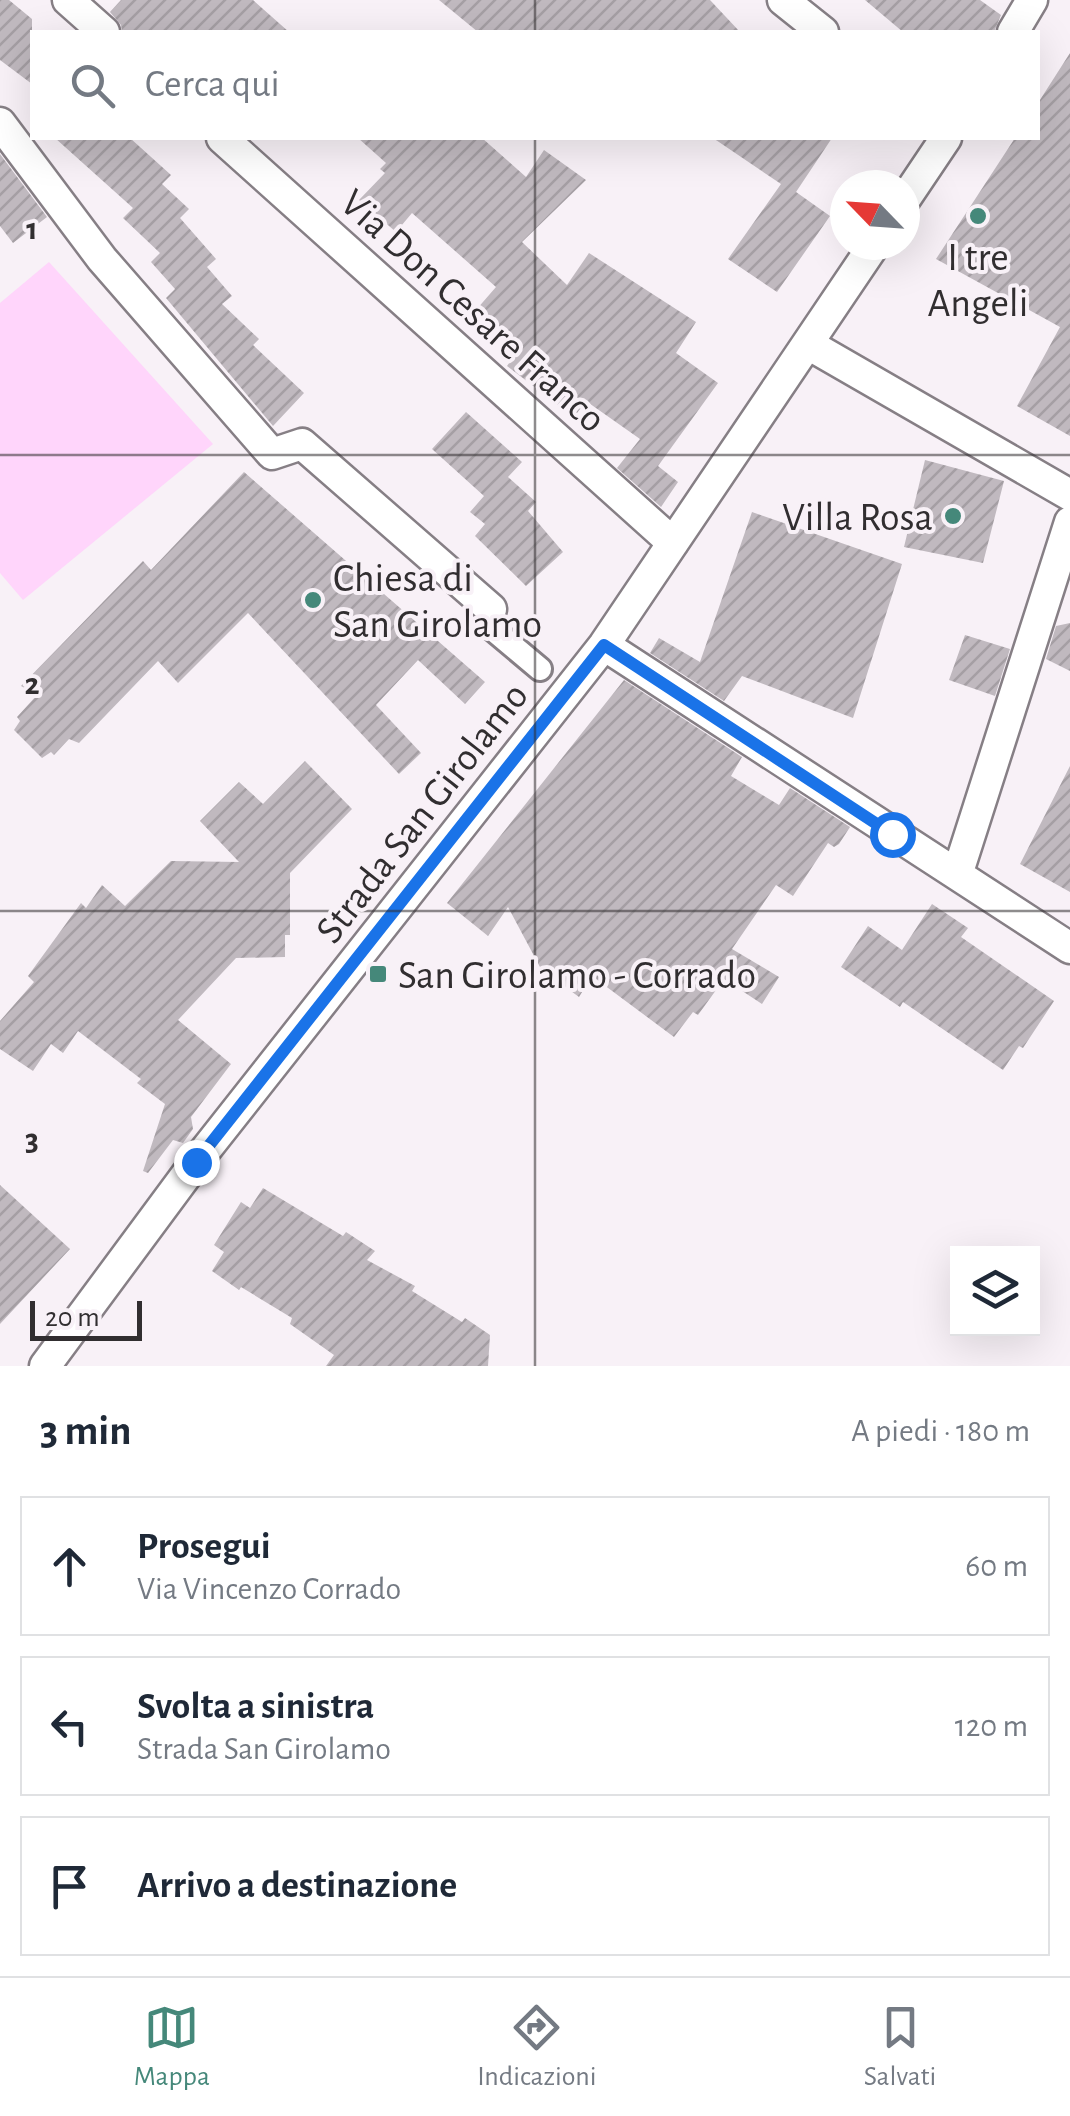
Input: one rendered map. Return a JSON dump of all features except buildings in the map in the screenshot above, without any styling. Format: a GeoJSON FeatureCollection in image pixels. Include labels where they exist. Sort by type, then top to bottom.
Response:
{"type":"FeatureCollection","features":[{"type":"Feature","properties":{"kind":"street"},"geometry":{"type":"LineString","coordinates":[[68,0],[102,30]]}},
{"type":"Feature","properties":{"kind":"street"},"geometry":{"type":"LineString","coordinates":[[783,0],[820,30]]}},
{"type":"Feature","properties":{"kind":"street"},"geometry":{"type":"LineString","coordinates":[[1014,30],[1032,0]]}},
{"type":"Feature","properties":{"kind":"street"},"geometry":{"type":"LineString","coordinates":[[0,123],[102,259],[272,454],[302,444],[492,609],[490,627],[540,669]]}},
{"type":"Feature","properties":{"kind":"street","name":"Via Don Cesare Franco"},"geometry":{"type":"LineString","coordinates":[[224,140],[673,543]]}},
{"type":"Feature","properties":{"kind":"street"},"geometry":{"type":"LineString","coordinates":[[920,177],[945,140]]}},
{"type":"Feature","properties":{"kind":"street","name":"Strada San Girolamo"},"geometry":{"type":"LineString","coordinates":[[45,1366],[196,1162],[604,645],[864,260]]}},
{"type":"Feature","properties":{"kind":"street"},"geometry":{"type":"LineString","coordinates":[[808,344],[1070,496]]}},
{"type":"Feature","properties":{"kind":"street"},"geometry":{"type":"LineString","coordinates":[[958,872],[1070,522]]}},
{"type":"Feature","properties":{"kind":"street"},"geometry":{"type":"LineString","coordinates":[[604,645],[1070,948]]}},
{"type":"Feature","properties":{"kind":"shaded area"},"geometry":{"type":"Polygon","coordinates":[[[49,262],[213,444],[23,600],[0,573],[0,303],[49,262]]]}},
{"type":"Feature","properties":{"kind":"place","name":"I tre Angeli"},"geometry":{"type":"Point","coordinates":[978,216]}},
{"type":"Feature","properties":{"kind":"place","name":"Villa Rosa"},"geometry":{"type":"Point","coordinates":[953,516]}},
{"type":"Feature","properties":{"kind":"place","name":"Chiesa di San Girolamo"},"geometry":{"type":"Point","coordinates":[313,600]}},
{"type":"Feature","properties":{"kind":"place","name":"San Girolamo - Corrado"},"geometry":{"type":"Point","coordinates":[378,974]}},
{"type":"Feature","properties":{"kind":"route"},"geometry":{"type":"LineString","coordinates":[[196,1162],[604,645],[892,834]]}}]}
